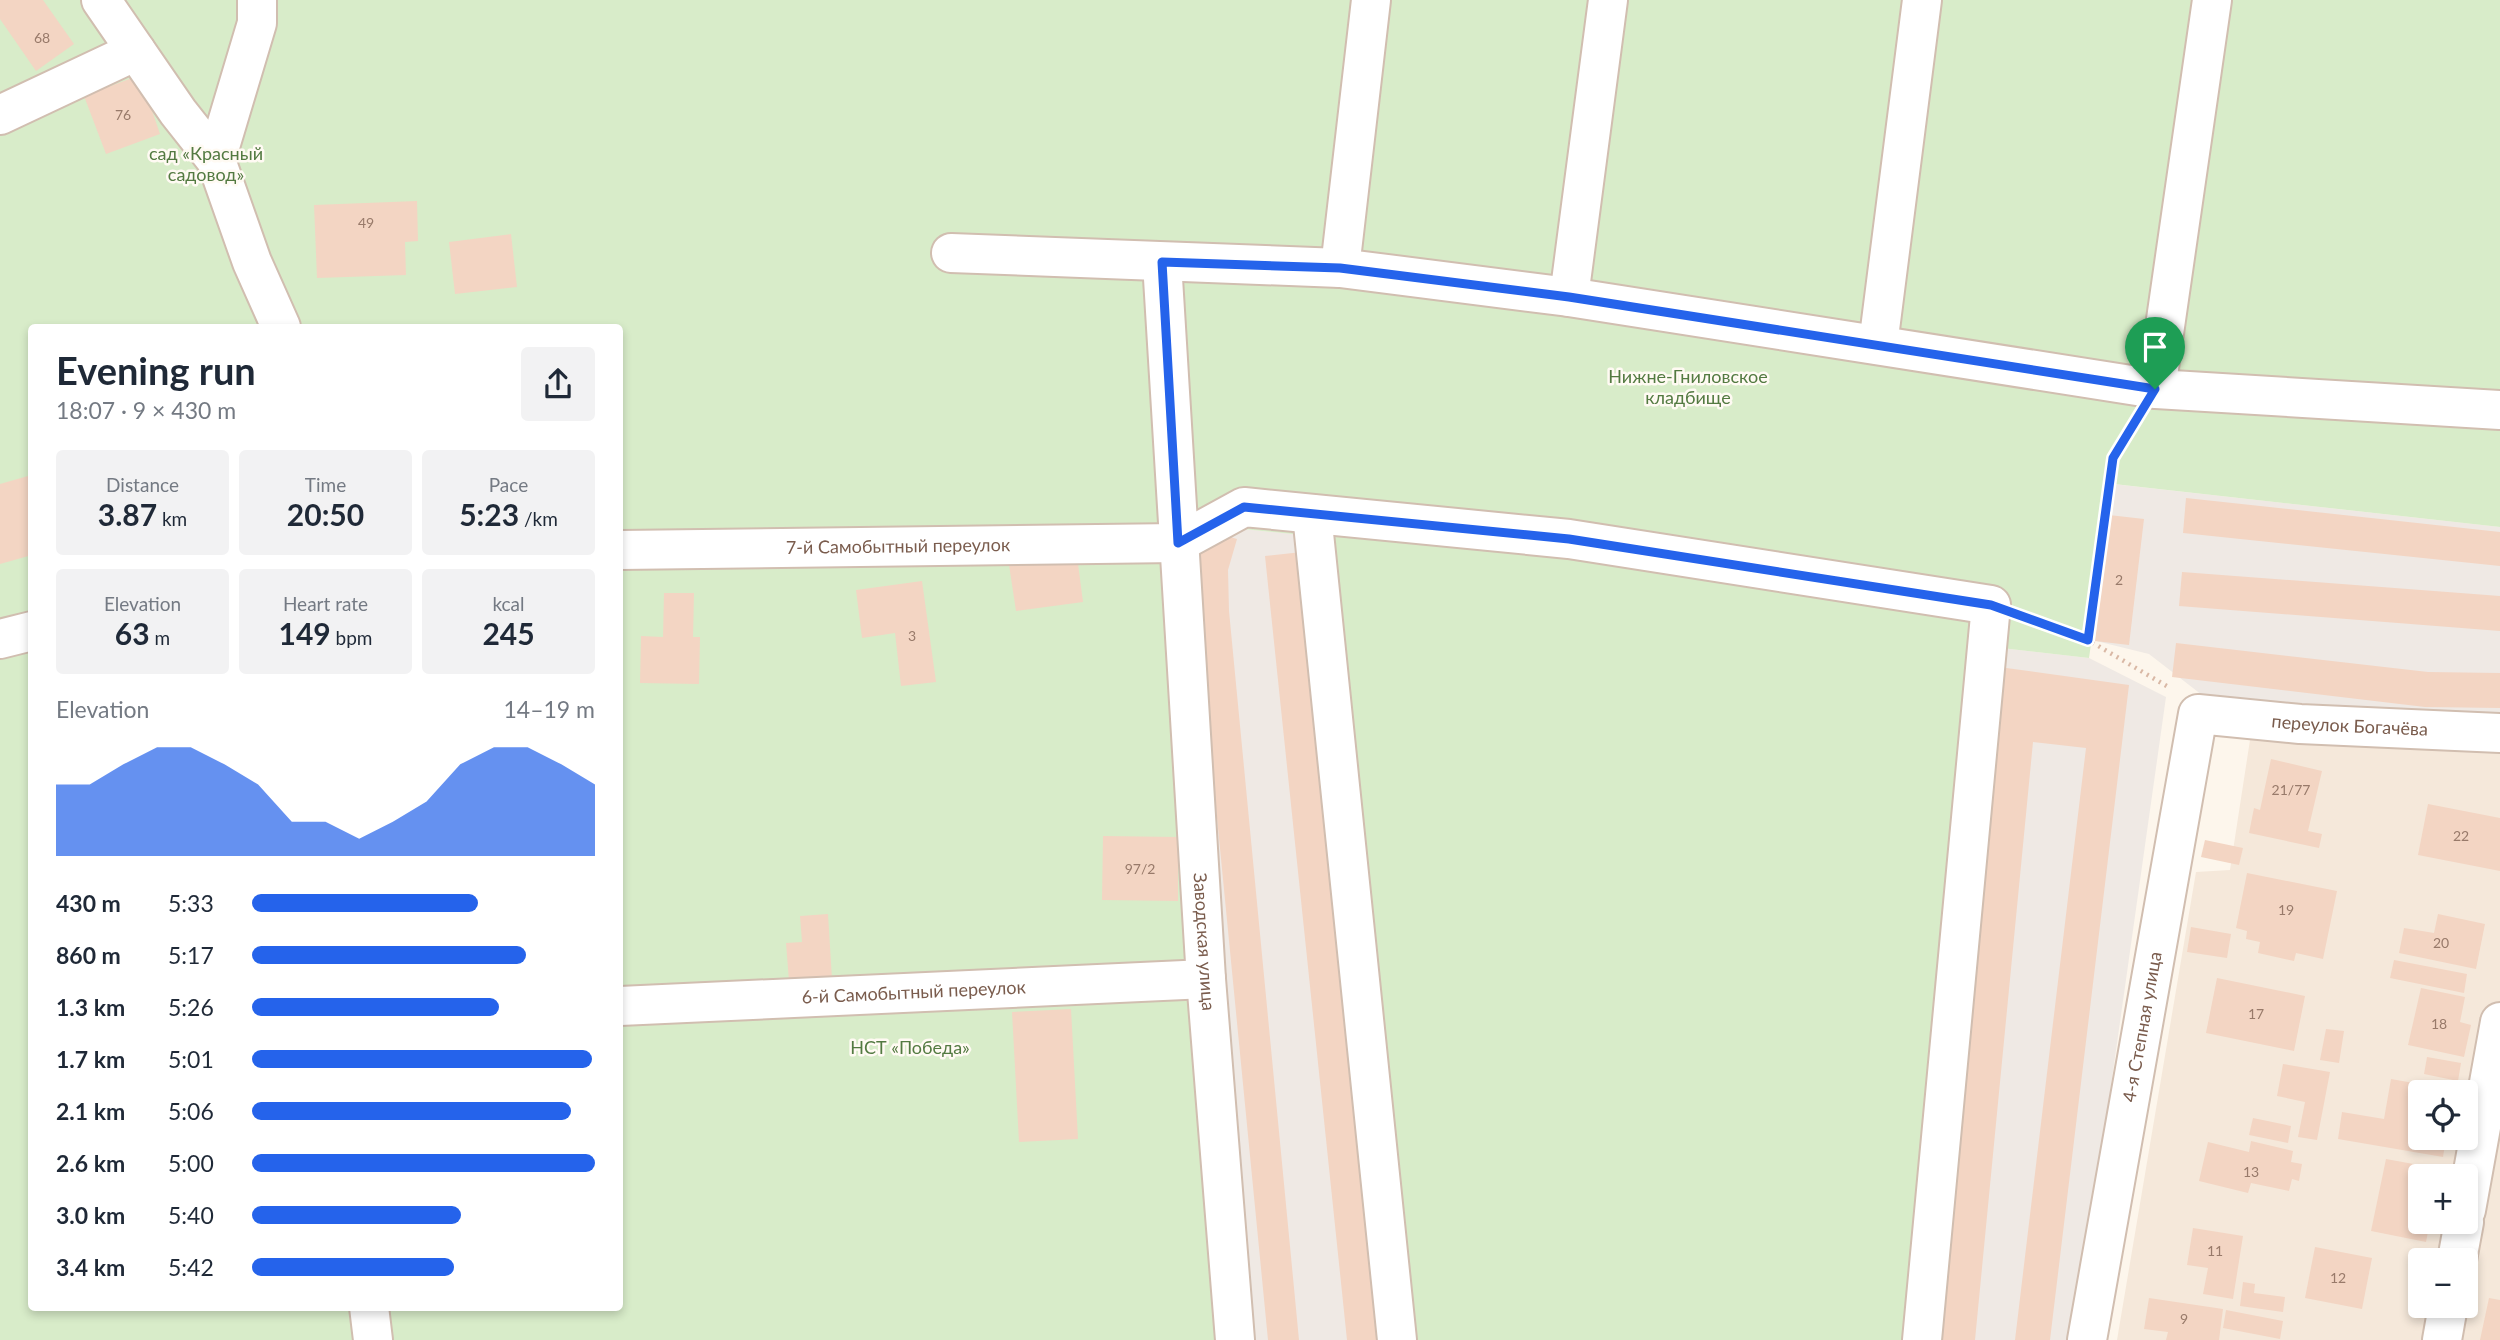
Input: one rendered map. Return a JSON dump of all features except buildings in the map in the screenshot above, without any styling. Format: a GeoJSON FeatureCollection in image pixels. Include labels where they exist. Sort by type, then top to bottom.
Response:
{"type":"FeatureCollection","features":[{"type":"Feature","properties":{"kind":"street"},"geometry":{"type":"LineString","coordinates":[[101,0],[216,160],[251,262],[280,324]]}},
{"type":"Feature","properties":{"kind":"street"},"geometry":{"type":"LineString","coordinates":[[216,160],[257,23],[257,0]]}},
{"type":"Feature","properties":{"kind":"street"},"geometry":{"type":"LineString","coordinates":[[1340,268],[1371,0]]}},
{"type":"Feature","properties":{"kind":"street"},"geometry":{"type":"LineString","coordinates":[[1569,297],[1608,0]]}},
{"type":"Feature","properties":{"kind":"street"},"geometry":{"type":"LineString","coordinates":[[1878,345],[1922,0]]}},
{"type":"Feature","properties":{"kind":"street"},"geometry":{"type":"LineString","coordinates":[[2155,389],[2212,0]]}},
{"type":"Feature","properties":{"kind":"street"},"geometry":{"type":"LineString","coordinates":[[0,115],[136,51]]}},
{"type":"Feature","properties":{"kind":"street"},"geometry":{"type":"LineString","coordinates":[[951,253],[1340,268],[1569,297],[2155,389],[2500,410]]}},
{"type":"Feature","properties":{"kind":"street","name":"Заводская улица"},"geometry":{"type":"LineString","coordinates":[[1162,262],[1206,979],[1235,1340]]}},
{"type":"Feature","properties":{"kind":"street"},"geometry":{"type":"LineString","coordinates":[[1178,543],[1244,507],[1569,539],[1991,605],[1922,1340]]}},
{"type":"Feature","properties":{"kind":"street"},"geometry":{"type":"LineString","coordinates":[[1312,514],[1397,1340]]}},
{"type":"Feature","properties":{"kind":"street","name":"7-й Самобытный переулок"},"geometry":{"type":"LineString","coordinates":[[623,550],[1178,543]]}},
{"type":"Feature","properties":{"kind":"street"},"geometry":{"type":"LineString","coordinates":[[0,639],[28,632]]}},
{"type":"Feature","properties":{"kind":"street","name":"переулок Богачёва"},"geometry":{"type":"LineString","coordinates":[[2198,714],[2300,724],[2500,733]]}},
{"type":"Feature","properties":{"kind":"street","name":"4-я Степная улица"},"geometry":{"type":"LineString","coordinates":[[2087,1340],[2198,714]]}},
{"type":"Feature","properties":{"kind":"street","name":"6-й Самобытный переулок"},"geometry":{"type":"LineString","coordinates":[[623,1006],[1206,979]]}},
{"type":"Feature","properties":{"kind":"street"},"geometry":{"type":"LineString","coordinates":[[2474,1164],[2500,1023]]}},
{"type":"Feature","properties":{"kind":"street"},"geometry":{"type":"LineString","coordinates":[[369,1311],[373,1340]]}},
{"type":"Feature","properties":{"kind":"street"},"geometry":{"type":"LineString","coordinates":[[2442,1340],[2446,1318]]}},
{"type":"Feature","properties":{"kind":"path"},"geometry":{"type":"LineString","coordinates":[[2088,640],[2113,458],[2155,389]]}},
{"type":"Feature","properties":{"kind":"path"},"geometry":{"type":"LineString","coordinates":[[1991,605],[2088,640],[2170,688]]}},
{"type":"Feature","properties":{"kind":"shaded area"},"geometry":{"type":"Polygon","coordinates":[[[2113,484],[2500,527],[2500,721],[2202,695],[2149,654],[2092,640],[2113,484]]]}},
{"type":"Feature","properties":{"kind":"shaded area"},"geometry":{"type":"Polygon","coordinates":[[[1204,525],[1332,538],[1407,1340],[1254,1340],[1193,563],[1204,525]]]}},
{"type":"Feature","properties":{"kind":"shaded area"},"geometry":{"type":"Polygon","coordinates":[[[1975,645],[2089,658],[2166,697],[2075,1340],[1911,1340],[1975,645]]]}},
{"type":"Feature","properties":{"kind":"shaded area"},"geometry":{"type":"Polygon","coordinates":[[[2250,740],[2500,745],[2500,1340],[2117,1340],[2196,872],[2230,870],[2250,740]]]}},
{"type":"Feature","properties":{"kind":"green space","name":"Нижне-Гниловское кладбище"},"geometry":{"type":"Polygon","coordinates":[[[0,0],[2500,0],[2500,527],[2114,484],[2089,658],[1975,645],[1911,1340],[1407,1340],[1332,538],[1204,525],[623,543],[623,324],[28,324],[28,622],[0,628],[0,0]]]}},
{"type":"Feature","properties":{"kind":"green space","name":"НСТ «Победа»"},"geometry":{"type":"Polygon","coordinates":[[[1162,551],[1223,1340],[0,1340],[0,646],[28,640],[28,1311],[623,1311],[623,558],[1162,551]]]}},
{"type":"Feature","properties":{"kind":"route"},"geometry":{"type":"LineString","coordinates":[[1162,262],[1340,268],[1569,297],[2155,389],[2113,458],[2088,640],[1991,605],[1569,539],[1244,507],[1178,543],[1162,262]]}},
{"type":"Feature","properties":{"kind":"park label","name":"сад «Красный садовод»"},"geometry":{"type":"Point","coordinates":[206,164]}}]}
